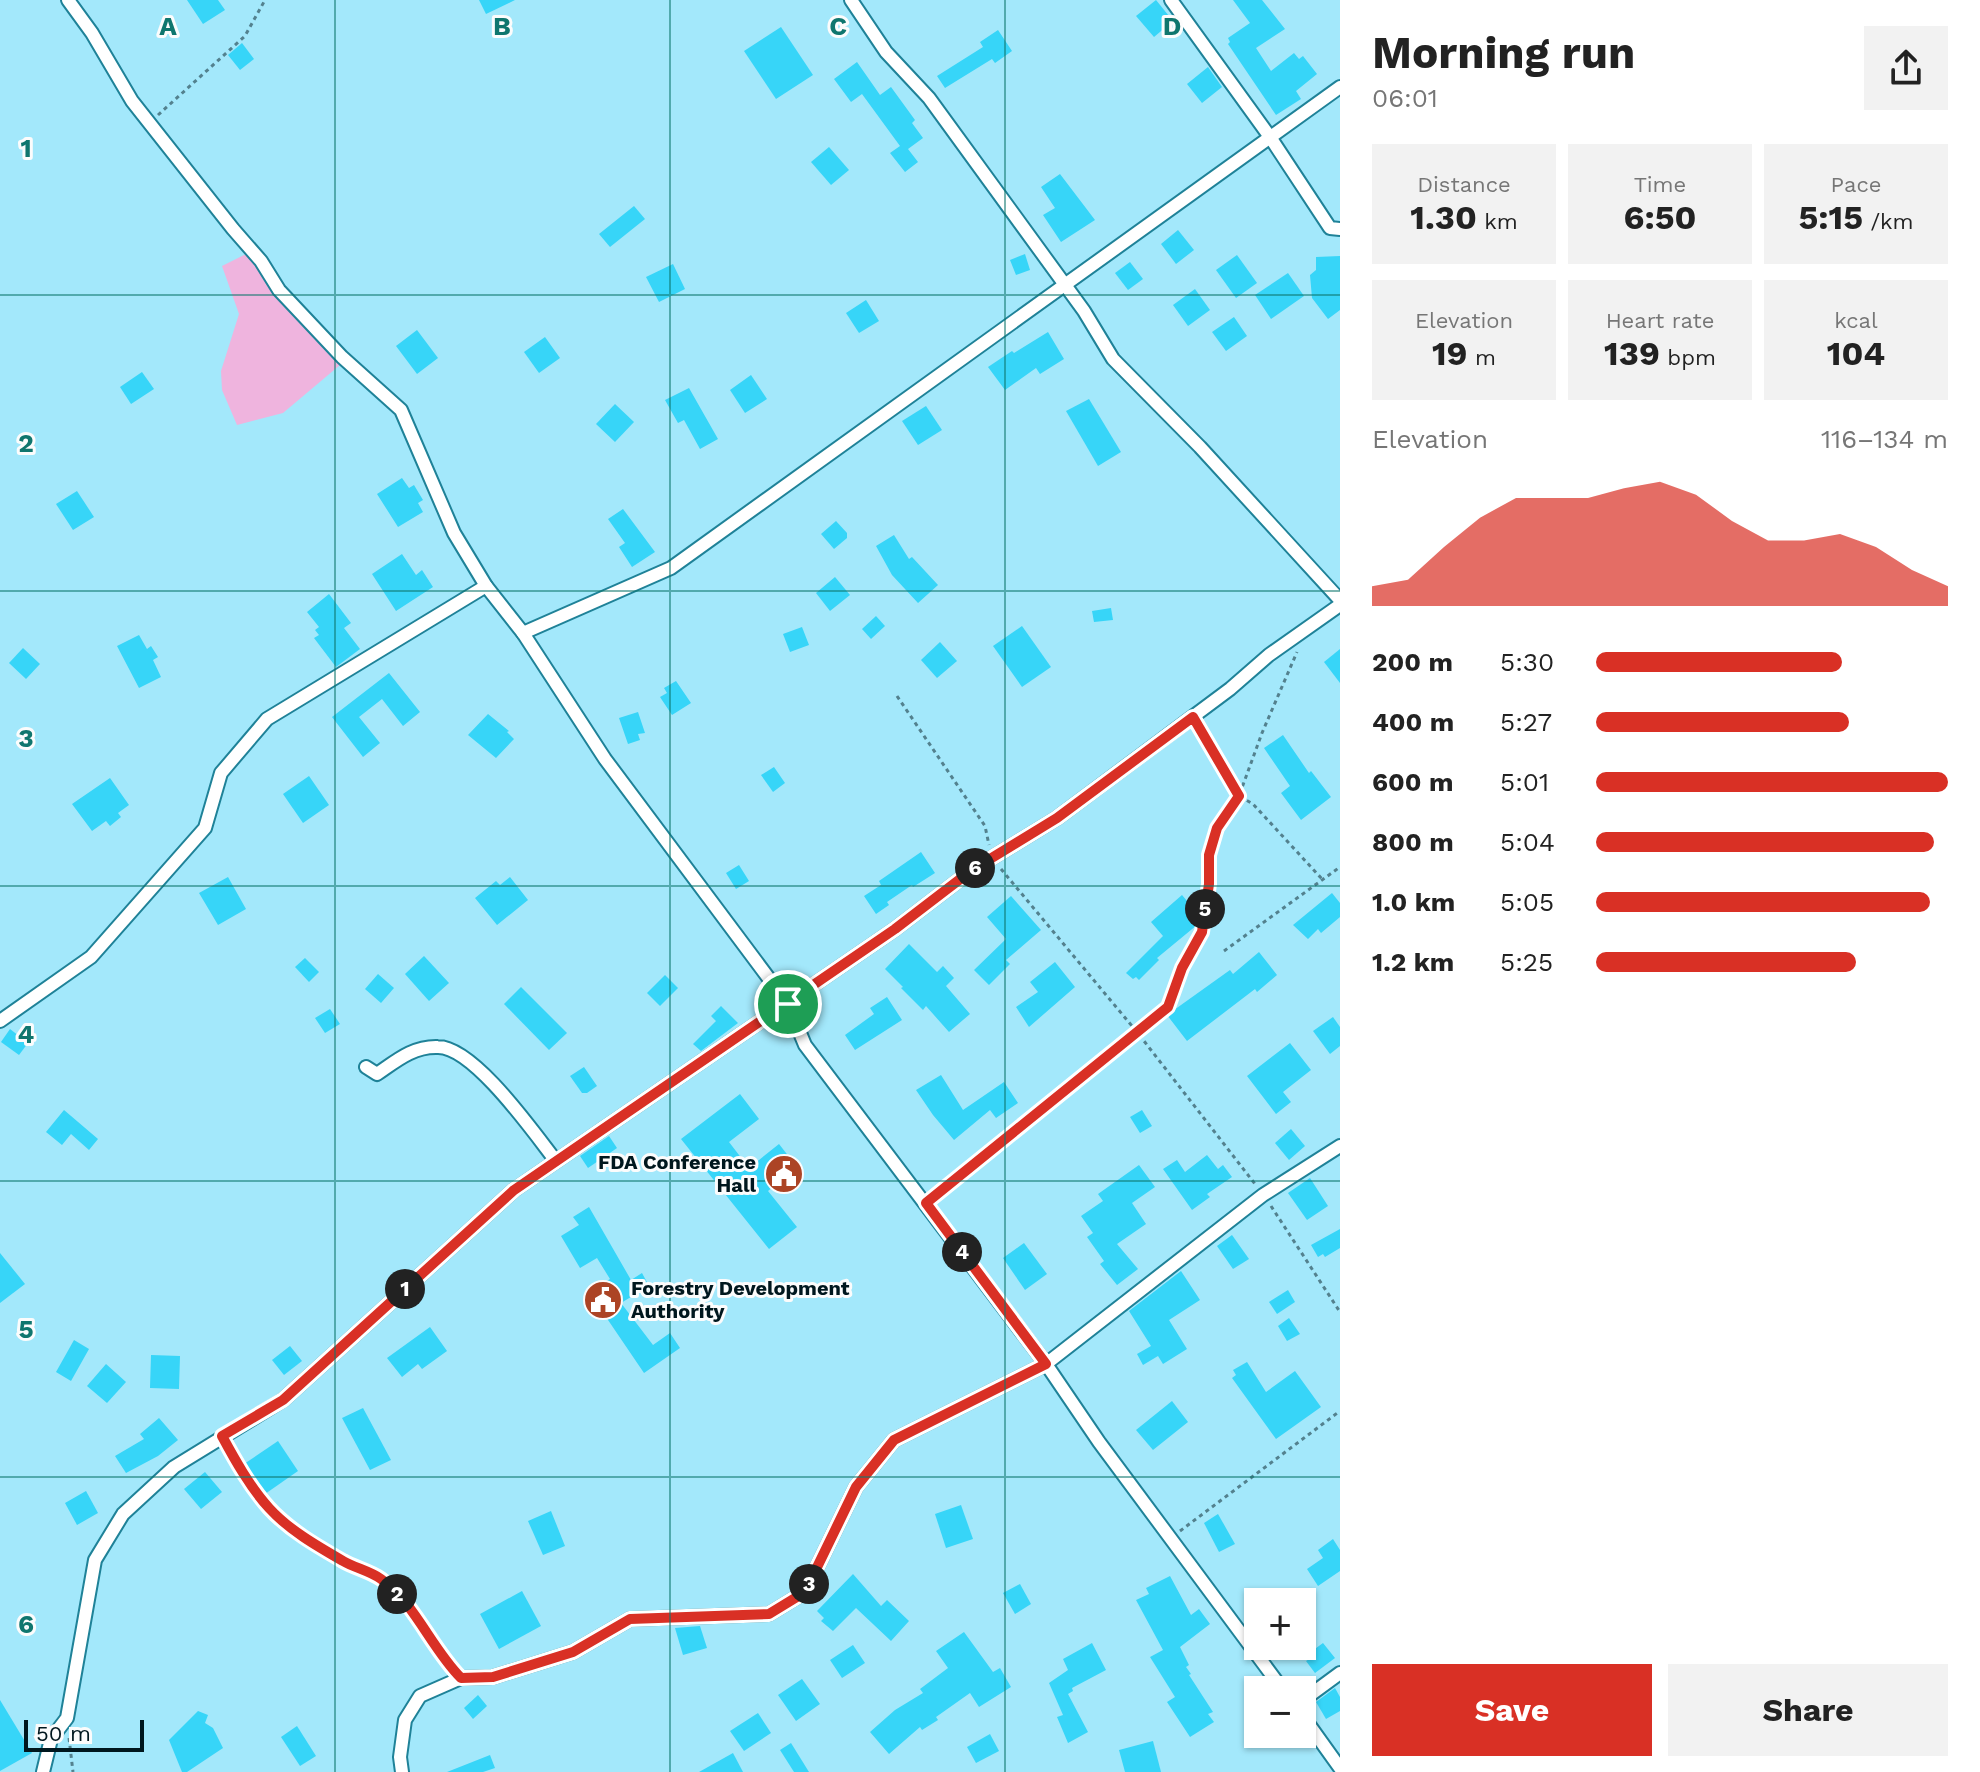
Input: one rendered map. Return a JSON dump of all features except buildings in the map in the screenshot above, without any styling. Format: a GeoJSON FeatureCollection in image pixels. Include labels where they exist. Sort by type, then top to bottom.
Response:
{"type":"FeatureCollection","features":[{"type":"Feature","properties":{"kind":"street"},"geometry":{"type":"LineString","coordinates":[[68,0],[92,33],[132,101],[261,261],[279,290],[342,357],[401,410],[454,533],[486,586],[523,633],[605,759],[788,1004],[805,1045],[1046,1364],[1099,1442],[1273,1676]]}},
{"type":"Feature","properties":{"kind":"street"},"geometry":{"type":"LineString","coordinates":[[43,1772],[51,1739],[67,1718],[95,1560],[123,1514],[174,1467],[283,1400],[514,1190],[788,1004],[992,858],[1057,818],[1340,602],[1200,447],[1113,359],[1084,311],[929,98],[886,52],[851,0]]}},
{"type":"Feature","properties":{"kind":"street"},"geometry":{"type":"LineString","coordinates":[[1171,0],[1270,137],[1330,228],[1340,229]]}},
{"type":"Feature","properties":{"kind":"street"},"geometry":{"type":"LineString","coordinates":[[523,633],[671,568],[1340,87]]}},
{"type":"Feature","properties":{"kind":"street"},"geometry":{"type":"LineString","coordinates":[[0,1021],[91,957],[205,828],[221,773],[267,719],[486,586]]}},
{"type":"Feature","properties":{"kind":"street"},"geometry":{"type":"LineString","coordinates":[[366,1067],[377,1074],[412,1050],[441,1046],[473,1064],[501,1090],[556,1161]]}},
{"type":"Feature","properties":{"kind":"street"},"geometry":{"type":"LineString","coordinates":[[402,1772],[400,1757],[405,1720],[420,1696],[461,1678],[493,1677],[573,1652],[630,1619],[769,1614],[805,1592],[856,1487],[894,1440],[1046,1364],[1263,1195],[1340,1146]]}},
{"type":"Feature","properties":{"kind":"street"},"geometry":{"type":"LineString","coordinates":[[1316,1691],[1340,1673]]}},
{"type":"Feature","properties":{"kind":"street"},"geometry":{"type":"LineString","coordinates":[[1316,1735],[1340,1768]]}},
{"type":"Feature","properties":{"kind":"path"},"geometry":{"type":"LineString","coordinates":[[149,123],[245,36],[265,0]]}},
{"type":"Feature","properties":{"kind":"path"},"geometry":{"type":"LineString","coordinates":[[926,1203],[1168,1007],[1182,968],[1202,932],[1209,884],[1209,855],[1217,828],[1239,796],[1262,733],[1308,627]]}},
{"type":"Feature","properties":{"kind":"path"},"geometry":{"type":"LineString","coordinates":[[897,696],[985,826],[992,858],[1137,1032],[1263,1195],[1340,1312]]}},
{"type":"Feature","properties":{"kind":"path"},"geometry":{"type":"LineString","coordinates":[[1193,717],[1239,796],[1253,804],[1322,879]]}},
{"type":"Feature","properties":{"kind":"path"},"geometry":{"type":"LineString","coordinates":[[1224,951],[1340,867]]}},
{"type":"Feature","properties":{"kind":"path"},"geometry":{"type":"LineString","coordinates":[[1170,1538],[1340,1411]]}},
{"type":"Feature","properties":{"kind":"path"},"geometry":{"type":"LineString","coordinates":[[222,1436],[268,1507],[295,1532],[356,1569],[380,1577],[405,1601],[444,1661],[461,1678]]}},
{"type":"Feature","properties":{"kind":"path"},"geometry":{"type":"LineString","coordinates":[[67,1718],[73,1772]]}},
{"type":"Feature","properties":{"kind":"shaded area"},"geometry":{"type":"Polygon","coordinates":[[[250,252],[276,292],[340,365],[283,413],[237,425],[222,390],[221,371],[239,314],[222,266],[250,252]]]}},
{"type":"Feature","properties":{"kind":"place","name":"FDA Conference Hall"},"geometry":{"type":"Point","coordinates":[784,1174]}},
{"type":"Feature","properties":{"kind":"place","name":"Forestry Development Authority"},"geometry":{"type":"Point","coordinates":[603,1300]}},
{"type":"Feature","properties":{"kind":"route"},"geometry":{"type":"LineString","coordinates":[[1193,717],[1239,796],[1217,828],[1209,855],[1209,884],[1202,932],[1182,968],[1168,1007],[926,1203],[1046,1364],[894,1440],[856,1487],[805,1592],[769,1614],[630,1619],[573,1652],[493,1677],[461,1678],[444,1661],[405,1601],[380,1577],[356,1569],[295,1532],[268,1507],[222,1436],[283,1400],[514,1190],[788,1004],[972,870],[1057,818],[1193,717]]}}]}
